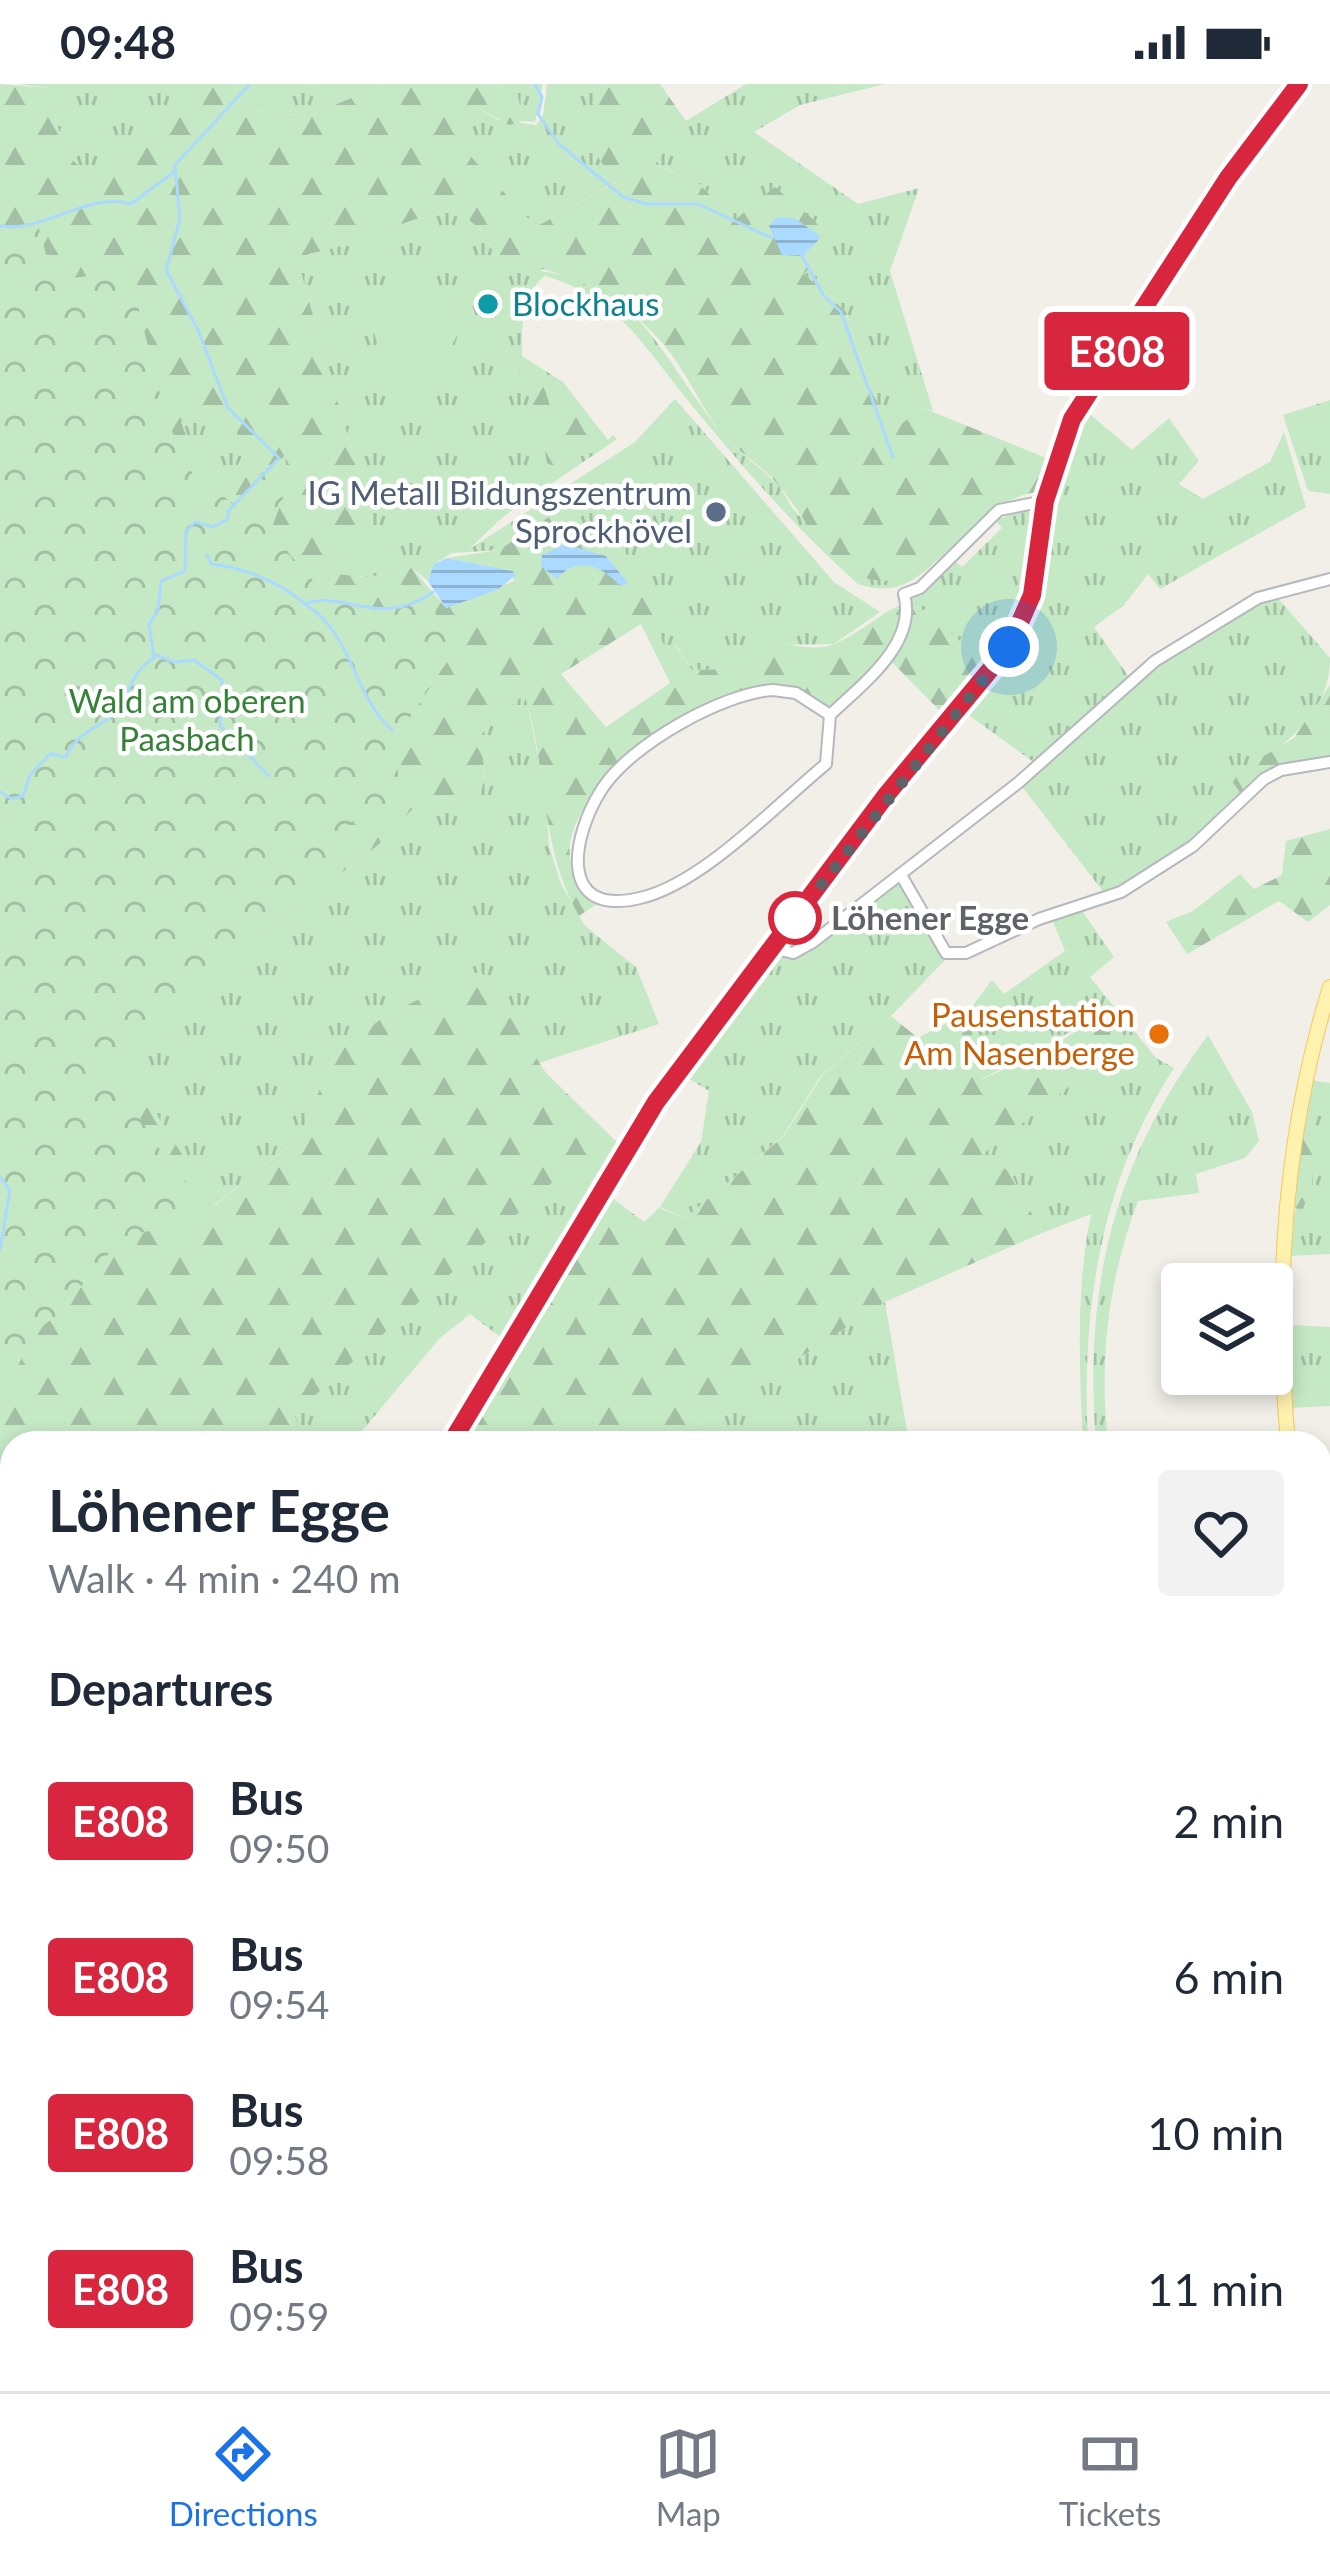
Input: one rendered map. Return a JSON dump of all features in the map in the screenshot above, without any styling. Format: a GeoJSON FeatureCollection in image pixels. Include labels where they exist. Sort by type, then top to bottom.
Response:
{"type":"FeatureCollection","features":[{"type":"Feature","properties":{"kind":"main road"},"geometry":{"type":"LineString","coordinates":[[1287,1431],[1280,1285],[1284,1224],[1304,1091],[1330,987]]}},
{"type":"Feature","properties":{"kind":"street"},"geometry":{"type":"LineString","coordinates":[[458,1431],[656,1102],[887,794],[1009,647],[1032,595],[1045,501],[1072,419],[1228,178],[1300,84]]}},
{"type":"Feature","properties":{"kind":"street"},"geometry":{"type":"LineString","coordinates":[[830,715],[796,693],[751,691],[671,731],[604,785],[577,843],[578,879],[590,894],[606,901],[642,898],[694,872],[826,764],[830,715],[890,658],[908,608],[904,594],[920,588],[999,510],[1045,501]]}},
{"type":"Feature","properties":{"kind":"street"},"geometry":{"type":"LineString","coordinates":[[772,948],[793,953],[813,943],[1018,783],[1155,661],[1258,598],[1330,579]]}},
{"type":"Feature","properties":{"kind":"street"},"geometry":{"type":"LineString","coordinates":[[901,875],[946,952],[967,953],[1039,919],[1121,892],[1192,847],[1264,779],[1330,762]]}},
{"type":"Feature","properties":{"kind":"green space"},"geometry":{"type":"Polygon","coordinates":[[[0,84],[47,88],[65,153],[100,185],[183,108],[165,86],[122,87],[97,95],[92,84],[260,84],[237,109],[307,116],[386,84],[488,84],[517,92],[523,121],[509,125],[478,108],[461,146],[536,227],[616,182],[594,152],[594,94],[608,84],[660,84],[686,121],[655,165],[699,184],[735,220],[775,187],[836,239],[804,274],[846,312],[872,393],[893,430],[923,408],[1049,459],[1037,492],[997,508],[914,574],[873,580],[856,574],[826,549],[772,478],[719,430],[652,331],[610,298],[543,269],[535,275],[504,269],[479,228],[455,209],[308,254],[301,273],[375,533],[364,551],[320,562],[321,573],[370,577],[412,568],[446,608],[514,581],[512,571],[447,558],[499,550],[552,515],[601,541],[620,543],[657,609],[654,622],[664,645],[675,645],[692,670],[752,668],[768,645],[835,644],[911,600],[988,665],[945,716],[885,655],[830,707],[797,691],[771,686],[736,693],[702,711],[625,765],[586,807],[573,830],[570,854],[577,879],[597,904],[579,916],[550,834],[524,694],[477,738],[484,780],[470,802],[426,795],[378,845],[114,1046],[214,1206],[302,1135],[325,1075],[344,1047],[388,1014],[480,971],[546,1073],[622,1147],[587,1206],[566,1170],[294,1414],[301,1431],[0,1431],[0,84]],[[214,409],[181,422],[204,467],[220,477],[231,478],[248,446],[214,409]],[[641,624],[561,674],[606,727],[670,683],[641,624]]]}},
{"type":"Feature","properties":{"kind":"green space"},"geometry":{"type":"Polygon","coordinates":[[[18,84],[92,84],[97,95],[122,86],[165,86],[183,108],[100,185],[65,153],[47,88],[18,84]]]}},
{"type":"Feature","properties":{"kind":"green space"},"geometry":{"type":"Polygon","coordinates":[[[260,84],[386,84],[307,116],[236,109],[260,84]]]}},
{"type":"Feature","properties":{"kind":"green space"},"geometry":{"type":"Polygon","coordinates":[[[488,84],[543,84],[535,122],[523,121],[517,92],[488,84]]]}},
{"type":"Feature","properties":{"kind":"green space"},"geometry":{"type":"Polygon","coordinates":[[[547,84],[608,84],[594,94],[617,181],[536,227],[460,146],[478,108],[498,120],[536,125],[543,116],[547,84]]]}},
{"type":"Feature","properties":{"kind":"green space"},"geometry":{"type":"Polygon","coordinates":[[[746,84],[885,84],[800,105],[754,132],[858,204],[919,188],[890,271],[933,411],[923,408],[893,431],[872,393],[846,312],[804,274],[835,239],[735,220],[699,184],[654,164],[686,121],[746,84]]]}},
{"type":"Feature","properties":{"kind":"green space"},"geometry":{"type":"Polygon","coordinates":[[[455,209],[479,228],[504,269],[548,272],[584,282],[636,317],[720,431],[777,485],[805,521],[830,539],[894,580],[946,552],[896,587],[858,584],[766,492],[624,322],[590,295],[545,276],[527,302],[522,356],[563,382],[608,440],[613,435],[617,439],[504,516],[468,550],[635,442],[675,399],[834,582],[880,612],[834,644],[768,645],[752,668],[692,670],[676,645],[664,646],[601,541],[552,515],[499,550],[452,553],[434,564],[428,581],[412,568],[370,577],[321,574],[320,562],[364,551],[375,533],[301,273],[308,254],[455,209]]]}},
{"type":"Feature","properties":{"kind":"green space","name":"Wald am oberen Paasbach"},"geometry":{"type":"Polygon","coordinates":[[[39,228],[53,281],[129,270],[166,418],[189,470],[236,506],[264,470],[285,456],[288,484],[271,530],[304,572],[337,600],[356,607],[377,610],[430,598],[451,656],[396,738],[399,792],[394,804],[345,826],[331,845],[326,873],[112,1060],[154,1140],[180,1175],[214,1207],[189,1224],[133,1234],[100,1261],[64,1310],[36,1331],[0,1400],[0,229],[39,228]]]}},
{"type":"Feature","properties":{"kind":"green space"},"geometry":{"type":"Polygon","coordinates":[[[451,284],[460,294],[464,315],[439,370],[393,386],[368,316],[451,284]]]}},
{"type":"Feature","properties":{"kind":"green space"},"geometry":{"type":"Polygon","coordinates":[[[521,361],[539,371],[550,406],[568,413],[576,409],[587,420],[591,443],[566,473],[547,463],[542,431],[518,370],[521,361]]]}},
{"type":"Feature","properties":{"kind":"green space"},"geometry":{"type":"Polygon","coordinates":[[[1330,400],[1330,494],[1308,491],[1283,415],[1330,400]]]}},
{"type":"Feature","properties":{"kind":"green space"},"geometry":{"type":"Polygon","coordinates":[[[214,409],[248,446],[231,478],[204,467],[181,422],[214,409]]]}},
{"type":"Feature","properties":{"kind":"green space"},"geometry":{"type":"Polygon","coordinates":[[[1085,410],[1132,450],[1169,418],[1199,461],[1179,484],[1203,499],[1270,462],[1284,432],[1306,507],[1160,589],[1148,574],[1124,605],[1094,627],[1129,677],[1035,763],[963,711],[1006,657],[1032,612],[1044,572],[1064,455],[1085,410]]]}},
{"type":"Feature","properties":{"kind":"green space"},"geometry":{"type":"Polygon","coordinates":[[[1026,510],[1038,518],[1029,577],[1009,631],[988,665],[911,600],[954,560],[962,567],[1002,528],[995,520],[1026,510]]]}},
{"type":"Feature","properties":{"kind":"green space"},"geometry":{"type":"Polygon","coordinates":[[[1276,596],[1330,658],[1321,698],[1283,744],[1229,777],[1243,797],[1155,871],[1105,894],[1020,784],[1134,679],[1257,601],[1276,596]]]}},
{"type":"Feature","properties":{"kind":"green space"},"geometry":{"type":"Polygon","coordinates":[[[1330,685],[1330,759],[1279,768],[1243,797],[1229,777],[1294,738],[1330,685]]]}},
{"type":"Feature","properties":{"kind":"green space"},"geometry":{"type":"Polygon","coordinates":[[[525,693],[545,791],[549,846],[561,884],[585,926],[636,967],[659,1024],[539,1063],[481,972],[325,1075],[302,1135],[213,1206],[114,1046],[378,845],[426,795],[470,802],[484,780],[477,738],[525,693]]]}},
{"type":"Feature","properties":{"kind":"green space"},"geometry":{"type":"Polygon","coordinates":[[[1330,829],[1330,905],[1308,922],[1279,901],[1187,954],[1166,922],[1193,911],[1240,874],[1254,889],[1282,875],[1286,841],[1330,829]]]}},
{"type":"Feature","properties":{"kind":"green space"},"geometry":{"type":"Polygon","coordinates":[[[900,880],[948,957],[891,1016],[820,1077],[783,1136],[686,1218],[660,1207],[701,1142],[709,1091],[683,1075],[775,956],[798,953],[900,880]]]}},
{"type":"Feature","properties":{"kind":"green space"},"geometry":{"type":"Polygon","coordinates":[[[1081,909],[1114,957],[1090,977],[1156,1058],[1174,1068],[1128,1156],[1112,1202],[1093,1296],[1088,1431],[1082,1431],[1080,1327],[1091,1214],[1042,1233],[1010,1172],[982,1154],[1108,1056],[1113,1009],[980,1080],[968,1012],[992,980],[1004,994],[1065,951],[1051,917],[1081,909]]]}},
{"type":"Feature","properties":{"kind":"green space"},"geometry":{"type":"Polygon","coordinates":[[[1113,1007],[1108,1056],[983,1154],[1010,1172],[1042,1233],[885,1302],[687,1431],[464,1431],[607,1194],[644,1222],[659,1208],[685,1218],[784,1136],[822,1076],[891,1016],[918,1038],[968,1012],[981,1080],[1055,1045],[1113,1007]]]}},
{"type":"Feature","properties":{"kind":"green space"},"geometry":{"type":"Polygon","coordinates":[[[1208,1035],[1252,1112],[1259,1141],[1245,1158],[1196,1174],[1199,1193],[1138,1201],[1119,1260],[1108,1320],[1107,1431],[1095,1431],[1095,1331],[1112,1228],[1128,1179],[1175,1083],[1208,1035]]]}},
{"type":"Feature","properties":{"kind":"green space"},"geometry":{"type":"Polygon","coordinates":[[[1310,1080],[1330,1083],[1330,1254],[1287,1256],[1317,1098],[1307,1094],[1310,1080]]]}},
{"type":"Feature","properties":{"kind":"green space"},"geometry":{"type":"Polygon","coordinates":[[[1307,1094],[1317,1097],[1312,1183],[1303,1209],[1292,1208],[1307,1094]]]}},
{"type":"Feature","properties":{"kind":"green space"},"geometry":{"type":"Polygon","coordinates":[[[566,1169],[587,1206],[508,1343],[470,1314],[439,1339],[362,1431],[301,1431],[293,1414],[566,1169]]]}},
{"type":"Feature","properties":{"kind":"green space"},"geometry":{"type":"Polygon","coordinates":[[[885,1302],[907,1431],[687,1431],[885,1302]]]}},
{"type":"Feature","properties":{"kind":"green space"},"geometry":{"type":"Polygon","coordinates":[[[1293,1325],[1330,1327],[1330,1406],[1291,1408],[1293,1325]]]}},
{"type":"Feature","properties":{"kind":"water"},"geometry":{"type":"Polygon","coordinates":[[[777,217],[796,219],[821,237],[803,256],[782,255],[769,226],[777,217]]]}},
{"type":"Feature","properties":{"kind":"water"},"geometry":{"type":"Polygon","coordinates":[[[565,544],[606,556],[628,583],[620,586],[606,573],[581,565],[557,579],[541,566],[542,555],[565,544]]]}},
{"type":"Feature","properties":{"kind":"water"},"geometry":{"type":"Polygon","coordinates":[[[447,558],[516,575],[497,590],[446,608],[428,581],[434,564],[447,558]]]}},
{"type":"Feature","properties":{"kind":"waterway"},"geometry":{"type":"LineString","coordinates":[[0,792],[12,799],[23,796],[30,775],[50,754],[66,757],[78,739],[118,710],[138,673],[154,658],[149,624],[158,611],[161,581],[185,571],[186,532],[195,522],[213,527],[228,519],[228,511],[279,458],[228,408],[198,330],[166,270],[180,219],[175,165],[250,84]]}},
{"type":"Feature","properties":{"kind":"waterway"},"geometry":{"type":"LineString","coordinates":[[535,84],[542,97],[538,114],[559,144],[623,197],[647,204],[698,204],[772,238]]}},
{"type":"Feature","properties":{"kind":"waterway"},"geometry":{"type":"LineString","coordinates":[[0,226],[33,224],[99,203],[131,204],[174,172]]}},
{"type":"Feature","properties":{"kind":"waterway"},"geometry":{"type":"LineString","coordinates":[[801,254],[824,296],[841,312],[893,457]]}},
{"type":"Feature","properties":{"kind":"waterway"},"geometry":{"type":"LineString","coordinates":[[207,555],[211,564],[260,577],[305,604],[334,601],[396,608],[433,592]]}},
{"type":"Feature","properties":{"kind":"waterway"},"geometry":{"type":"LineString","coordinates":[[305,604],[334,632],[368,699],[392,730]]}},
{"type":"Feature","properties":{"kind":"waterway"},"geometry":{"type":"LineString","coordinates":[[156,655],[174,662],[194,660],[222,680],[220,726],[269,776]]}},
{"type":"Feature","properties":{"kind":"waterway"},"geometry":{"type":"LineString","coordinates":[[0,1177],[10,1190],[0,1249]]}},
{"type":"Feature","properties":{"kind":"bus line","name":"E808"},"geometry":{"type":"LineString","coordinates":[[458,1431],[656,1102],[887,794],[1009,647],[1032,595],[1045,501],[1072,419],[1228,178],[1299,84]]}},
{"type":"Feature","properties":{"kind":"place","name":"Blockhaus"},"geometry":{"type":"Point","coordinates":[488,304]}},
{"type":"Feature","properties":{"kind":"place","name":"IG Metall Bildungszentrum Sprockhövel"},"geometry":{"type":"Point","coordinates":[716,512]}},
{"type":"Feature","properties":{"kind":"place","name":"Löhener Egge"},"geometry":{"type":"Point","coordinates":[795,918]}},
{"type":"Feature","properties":{"kind":"place","name":"Pausenstation Am Nasenberge"},"geometry":{"type":"Point","coordinates":[1159,1034]}},
{"type":"Feature","properties":{"kind":"route"},"geometry":{"type":"LineString","coordinates":[[795,918],[887,794],[1009,647]]}}]}
